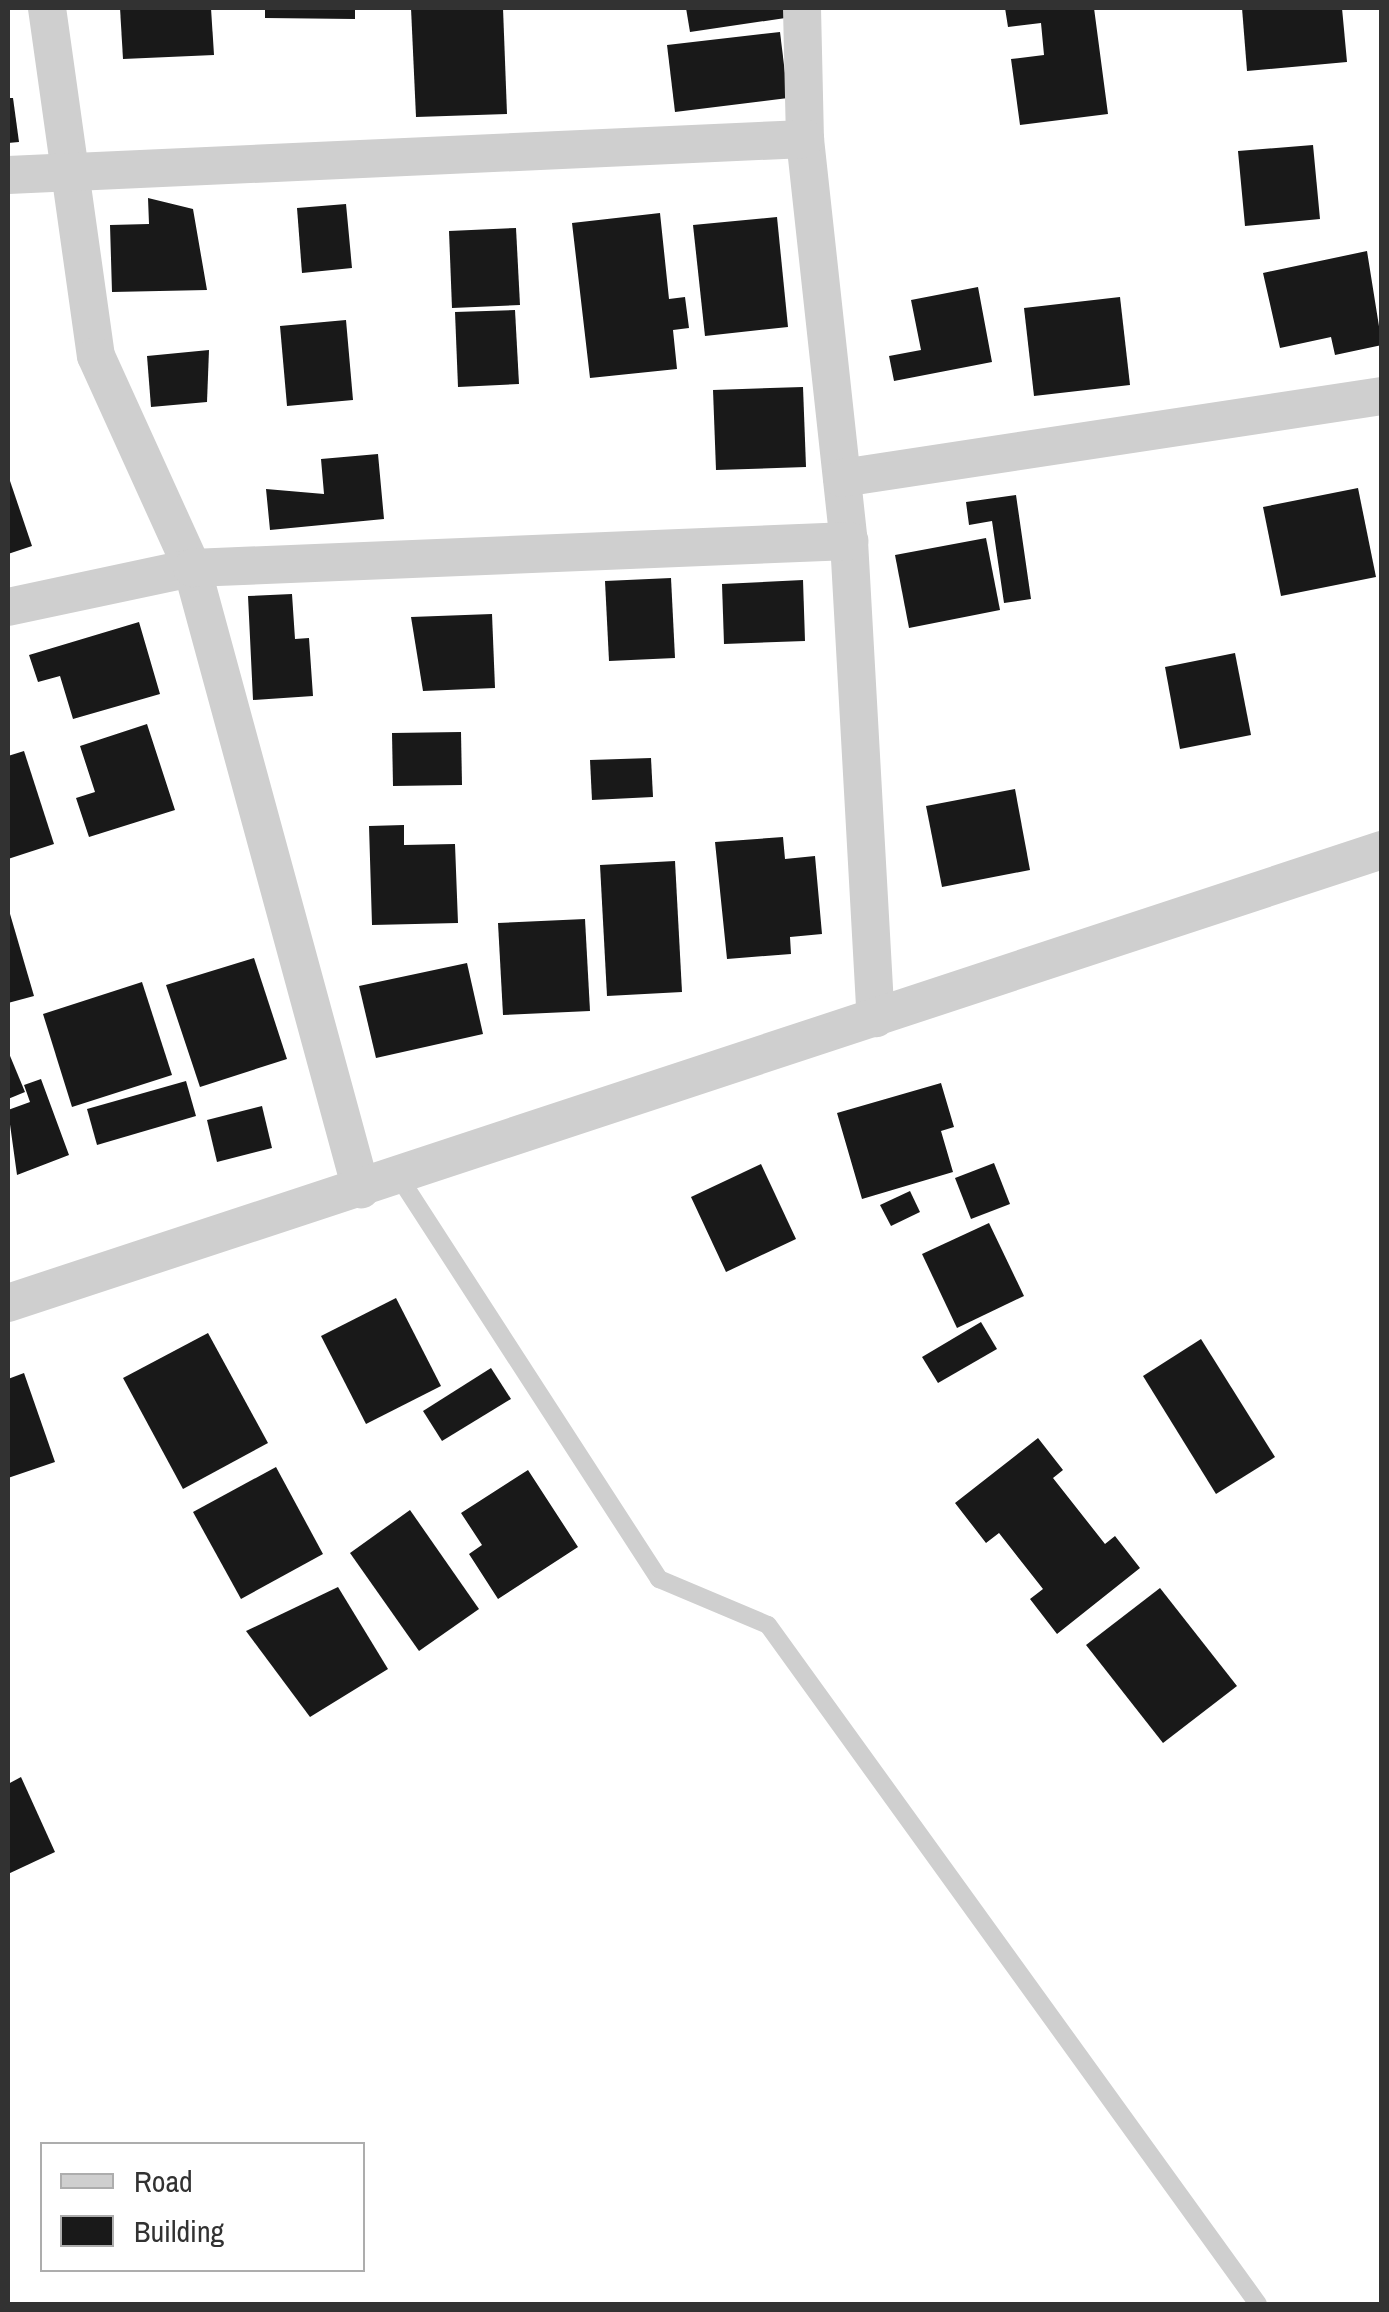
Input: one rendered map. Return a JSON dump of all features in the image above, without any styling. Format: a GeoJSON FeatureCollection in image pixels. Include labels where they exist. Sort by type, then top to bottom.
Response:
{"type":"FeatureCollection","features":[{"type":"Feature","properties":{"kind":"street"},"geometry":{"type":"LineString","coordinates":[[47,8],[96,356],[192,568],[361,1190]]}},
{"type":"Feature","properties":{"kind":"street"},"geometry":{"type":"LineString","coordinates":[[802,8],[805,139],[849,541],[876,1018]]}},
{"type":"Feature","properties":{"kind":"street"},"geometry":{"type":"LineString","coordinates":[[8,175],[805,139]]}},
{"type":"Feature","properties":{"kind":"street"},"geometry":{"type":"LineString","coordinates":[[842,478],[1382,396]]}},
{"type":"Feature","properties":{"kind":"street"},"geometry":{"type":"LineString","coordinates":[[8,607],[192,568],[849,541]]}},
{"type":"Feature","properties":{"kind":"street"},"geometry":{"type":"LineString","coordinates":[[8,1303],[361,1190],[1382,850]]}},
{"type":"Feature","properties":{"kind":"lane"},"geometry":{"type":"LineString","coordinates":[[399,1177],[659,1579],[768,1625],[1258,2304]]}},
{"type":"Feature","properties":{"kind":"building"},"geometry":{"type":"Polygon","coordinates":[[[120,8],[211,8],[214,55],[123,59],[120,8]]]}},
{"type":"Feature","properties":{"kind":"building"},"geometry":{"type":"Polygon","coordinates":[[[265,8],[355,8],[355,19],[265,18],[265,8]]]}},
{"type":"Feature","properties":{"kind":"building"},"geometry":{"type":"Polygon","coordinates":[[[411,8],[503,8],[507,114],[416,117],[411,8]]]}},
{"type":"Feature","properties":{"kind":"building"},"geometry":{"type":"Polygon","coordinates":[[[686,8],[790,8],[792,17],[690,32],[686,8]]]}},
{"type":"Feature","properties":{"kind":"building"},"geometry":{"type":"Polygon","coordinates":[[[1005,8],[1094,8],[1108,114],[1020,125],[1011,59],[1044,55],[1041,23],[1008,27],[1005,8]]]}},
{"type":"Feature","properties":{"kind":"building"},"geometry":{"type":"Polygon","coordinates":[[[1242,8],[1342,8],[1347,62],[1247,71],[1242,8]]]}},
{"type":"Feature","properties":{"kind":"building"},"geometry":{"type":"Polygon","coordinates":[[[780,32],[788,98],[675,112],[667,45],[780,32]]]}},
{"type":"Feature","properties":{"kind":"building"},"geometry":{"type":"Polygon","coordinates":[[[8,98],[13,98],[19,142],[8,143],[8,98]]]}},
{"type":"Feature","properties":{"kind":"building"},"geometry":{"type":"Polygon","coordinates":[[[1313,145],[1320,219],[1245,226],[1238,151],[1313,145]]]}},
{"type":"Feature","properties":{"kind":"building"},"geometry":{"type":"Polygon","coordinates":[[[148,198],[193,209],[207,290],[112,292],[110,225],[149,224],[148,198]]]}},
{"type":"Feature","properties":{"kind":"building"},"geometry":{"type":"Polygon","coordinates":[[[346,204],[352,268],[302,273],[297,208],[346,204]]]}},
{"type":"Feature","properties":{"kind":"building"},"geometry":{"type":"Polygon","coordinates":[[[660,213],[669,299],[685,297],[689,328],[673,330],[677,369],[590,378],[572,223],[660,213]]]}},
{"type":"Feature","properties":{"kind":"building"},"geometry":{"type":"Polygon","coordinates":[[[777,217],[788,327],[705,336],[693,225],[777,217]]]}},
{"type":"Feature","properties":{"kind":"building"},"geometry":{"type":"Polygon","coordinates":[[[516,228],[520,305],[452,308],[449,231],[516,228]]]}},
{"type":"Feature","properties":{"kind":"building"},"geometry":{"type":"Polygon","coordinates":[[[1367,251],[1382,345],[1335,355],[1331,337],[1280,348],[1263,273],[1367,251]]]}},
{"type":"Feature","properties":{"kind":"building"},"geometry":{"type":"Polygon","coordinates":[[[978,287],[992,362],[894,381],[889,356],[921,350],[911,300],[978,287]]]}},
{"type":"Feature","properties":{"kind":"building"},"geometry":{"type":"Polygon","coordinates":[[[1120,297],[1130,385],[1034,396],[1024,308],[1120,297]]]}},
{"type":"Feature","properties":{"kind":"building"},"geometry":{"type":"Polygon","coordinates":[[[515,310],[519,384],[458,387],[455,312],[515,310]]]}},
{"type":"Feature","properties":{"kind":"building"},"geometry":{"type":"Polygon","coordinates":[[[346,320],[353,400],[287,406],[280,326],[346,320]]]}},
{"type":"Feature","properties":{"kind":"building"},"geometry":{"type":"Polygon","coordinates":[[[209,350],[207,402],[151,407],[147,356],[209,350]]]}},
{"type":"Feature","properties":{"kind":"building"},"geometry":{"type":"Polygon","coordinates":[[[803,387],[806,467],[716,470],[713,390],[803,387]]]}},
{"type":"Feature","properties":{"kind":"building"},"geometry":{"type":"Polygon","coordinates":[[[378,454],[384,519],[270,530],[266,489],[324,494],[321,459],[378,454]]]}},
{"type":"Feature","properties":{"kind":"building"},"geometry":{"type":"Polygon","coordinates":[[[8,475],[32,546],[8,554],[8,475]]]}},
{"type":"Feature","properties":{"kind":"building"},"geometry":{"type":"Polygon","coordinates":[[[1358,488],[1376,577],[1281,596],[1263,507],[1358,488]]]}},
{"type":"Feature","properties":{"kind":"building"},"geometry":{"type":"Polygon","coordinates":[[[1016,495],[1031,599],[1004,603],[992,521],[969,525],[966,502],[1016,495]]]}},
{"type":"Feature","properties":{"kind":"building"},"geometry":{"type":"Polygon","coordinates":[[[986,538],[1000,610],[909,628],[895,555],[986,538]]]}},
{"type":"Feature","properties":{"kind":"building"},"geometry":{"type":"Polygon","coordinates":[[[671,578],[675,658],[609,661],[605,581],[671,578]]]}},
{"type":"Feature","properties":{"kind":"building"},"geometry":{"type":"Polygon","coordinates":[[[803,580],[805,641],[724,644],[722,584],[803,580]]]}},
{"type":"Feature","properties":{"kind":"building"},"geometry":{"type":"Polygon","coordinates":[[[292,594],[295,639],[309,638],[313,696],[253,700],[248,596],[292,594]]]}},
{"type":"Feature","properties":{"kind":"building"},"geometry":{"type":"Polygon","coordinates":[[[492,614],[495,688],[423,691],[411,617],[492,614]]]}},
{"type":"Feature","properties":{"kind":"building"},"geometry":{"type":"Polygon","coordinates":[[[139,622],[160,694],[73,719],[60,676],[38,682],[29,655],[139,622]]]}},
{"type":"Feature","properties":{"kind":"building"},"geometry":{"type":"Polygon","coordinates":[[[1235,653],[1251,735],[1180,749],[1165,667],[1235,653]]]}},
{"type":"Feature","properties":{"kind":"building"},"geometry":{"type":"Polygon","coordinates":[[[147,724],[175,810],[89,837],[76,798],[95,792],[80,746],[147,724]]]}},
{"type":"Feature","properties":{"kind":"building"},"geometry":{"type":"Polygon","coordinates":[[[461,732],[462,785],[393,786],[392,733],[461,732]]]}},
{"type":"Feature","properties":{"kind":"building"},"geometry":{"type":"Polygon","coordinates":[[[24,751],[54,844],[8,859],[8,756],[24,751]]]}},
{"type":"Feature","properties":{"kind":"building"},"geometry":{"type":"Polygon","coordinates":[[[651,758],[653,797],[592,800],[590,760],[651,758]]]}},
{"type":"Feature","properties":{"kind":"building"},"geometry":{"type":"Polygon","coordinates":[[[1015,789],[1030,870],[942,887],[926,806],[1015,789]]]}},
{"type":"Feature","properties":{"kind":"building"},"geometry":{"type":"Polygon","coordinates":[[[404,825],[404,845],[455,844],[458,923],[372,925],[369,826],[404,825]]]}},
{"type":"Feature","properties":{"kind":"building"},"geometry":{"type":"Polygon","coordinates":[[[783,837],[785,859],[815,856],[822,934],[790,937],[791,954],[727,959],[715,842],[783,837]]]}},
{"type":"Feature","properties":{"kind":"building"},"geometry":{"type":"Polygon","coordinates":[[[675,861],[682,992],[607,996],[600,865],[675,861]]]}},
{"type":"Feature","properties":{"kind":"building"},"geometry":{"type":"Polygon","coordinates":[[[8,907],[34,996],[8,1003],[8,907]]]}},
{"type":"Feature","properties":{"kind":"building"},"geometry":{"type":"Polygon","coordinates":[[[585,919],[590,1011],[503,1015],[498,923],[585,919]]]}},
{"type":"Feature","properties":{"kind":"building"},"geometry":{"type":"Polygon","coordinates":[[[254,958],[287,1059],[200,1087],[166,985],[254,958]]]}},
{"type":"Feature","properties":{"kind":"building"},"geometry":{"type":"Polygon","coordinates":[[[467,963],[483,1034],[376,1058],[359,986],[467,963]]]}},
{"type":"Feature","properties":{"kind":"building"},"geometry":{"type":"Polygon","coordinates":[[[142,982],[172,1075],[72,1107],[43,1014],[142,982]]]}},
{"type":"Feature","properties":{"kind":"building"},"geometry":{"type":"Polygon","coordinates":[[[8,1051],[25,1092],[8,1099],[8,1051]]]}},
{"type":"Feature","properties":{"kind":"building"},"geometry":{"type":"Polygon","coordinates":[[[41,1079],[69,1155],[17,1175],[8,1110],[30,1102],[24,1085],[41,1079]]]}},
{"type":"Feature","properties":{"kind":"building"},"geometry":{"type":"Polygon","coordinates":[[[186,1081],[196,1116],[97,1145],[87,1109],[186,1081]]]}},
{"type":"Feature","properties":{"kind":"building"},"geometry":{"type":"Polygon","coordinates":[[[941,1083],[954,1127],[941,1131],[953,1172],[862,1199],[837,1113],[941,1083]]]}},
{"type":"Feature","properties":{"kind":"building"},"geometry":{"type":"Polygon","coordinates":[[[262,1106],[272,1148],[217,1162],[207,1120],[262,1106]]]}},
{"type":"Feature","properties":{"kind":"building"},"geometry":{"type":"Polygon","coordinates":[[[994,1163],[1010,1204],[971,1219],[955,1178],[994,1163]]]}},
{"type":"Feature","properties":{"kind":"building"},"geometry":{"type":"Polygon","coordinates":[[[761,1164],[796,1239],[726,1272],[691,1197],[761,1164]]]}},
{"type":"Feature","properties":{"kind":"building"},"geometry":{"type":"Polygon","coordinates":[[[910,1191],[920,1212],[891,1226],[880,1205],[910,1191]]]}},
{"type":"Feature","properties":{"kind":"building"},"geometry":{"type":"Polygon","coordinates":[[[989,1223],[1024,1296],[957,1328],[922,1254],[989,1223]]]}},
{"type":"Feature","properties":{"kind":"building"},"geometry":{"type":"Polygon","coordinates":[[[396,1298],[441,1386],[366,1424],[321,1336],[396,1298]]]}},
{"type":"Feature","properties":{"kind":"building"},"geometry":{"type":"Polygon","coordinates":[[[981,1322],[997,1349],[938,1383],[922,1357],[981,1322]]]}},
{"type":"Feature","properties":{"kind":"building"},"geometry":{"type":"Polygon","coordinates":[[[208,1333],[268,1443],[183,1489],[123,1378],[208,1333]]]}},
{"type":"Feature","properties":{"kind":"building"},"geometry":{"type":"Polygon","coordinates":[[[1201,1339],[1275,1457],[1216,1494],[1143,1376],[1201,1339]]]}},
{"type":"Feature","properties":{"kind":"building"},"geometry":{"type":"Polygon","coordinates":[[[491,1368],[511,1399],[442,1441],[423,1411],[491,1368]]]}},
{"type":"Feature","properties":{"kind":"building"},"geometry":{"type":"Polygon","coordinates":[[[24,1373],[55,1462],[8,1478],[8,1379],[24,1373]]]}},
{"type":"Feature","properties":{"kind":"building"},"geometry":{"type":"Polygon","coordinates":[[[1038,1438],[1063,1470],[1053,1478],[1105,1544],[1115,1536],[1140,1568],[1057,1634],[1030,1599],[1043,1589],[999,1533],[986,1543],[955,1503],[1038,1438]]]}},
{"type":"Feature","properties":{"kind":"building"},"geometry":{"type":"Polygon","coordinates":[[[276,1467],[323,1554],[241,1599],[193,1512],[276,1467]]]}},
{"type":"Feature","properties":{"kind":"building"},"geometry":{"type":"Polygon","coordinates":[[[528,1470],[578,1547],[498,1599],[469,1554],[482,1545],[461,1513],[528,1470]]]}},
{"type":"Feature","properties":{"kind":"building"},"geometry":{"type":"Polygon","coordinates":[[[410,1510],[479,1609],[419,1651],[350,1553],[410,1510]]]}},
{"type":"Feature","properties":{"kind":"building"},"geometry":{"type":"Polygon","coordinates":[[[338,1587],[388,1669],[310,1717],[246,1631],[338,1587]]]}},
{"type":"Feature","properties":{"kind":"building"},"geometry":{"type":"Polygon","coordinates":[[[1160,1588],[1237,1686],[1163,1743],[1086,1645],[1160,1588]]]}},
{"type":"Feature","properties":{"kind":"building"},"geometry":{"type":"Polygon","coordinates":[[[21,1777],[55,1852],[8,1874],[8,1784],[21,1777]]]}}]}
